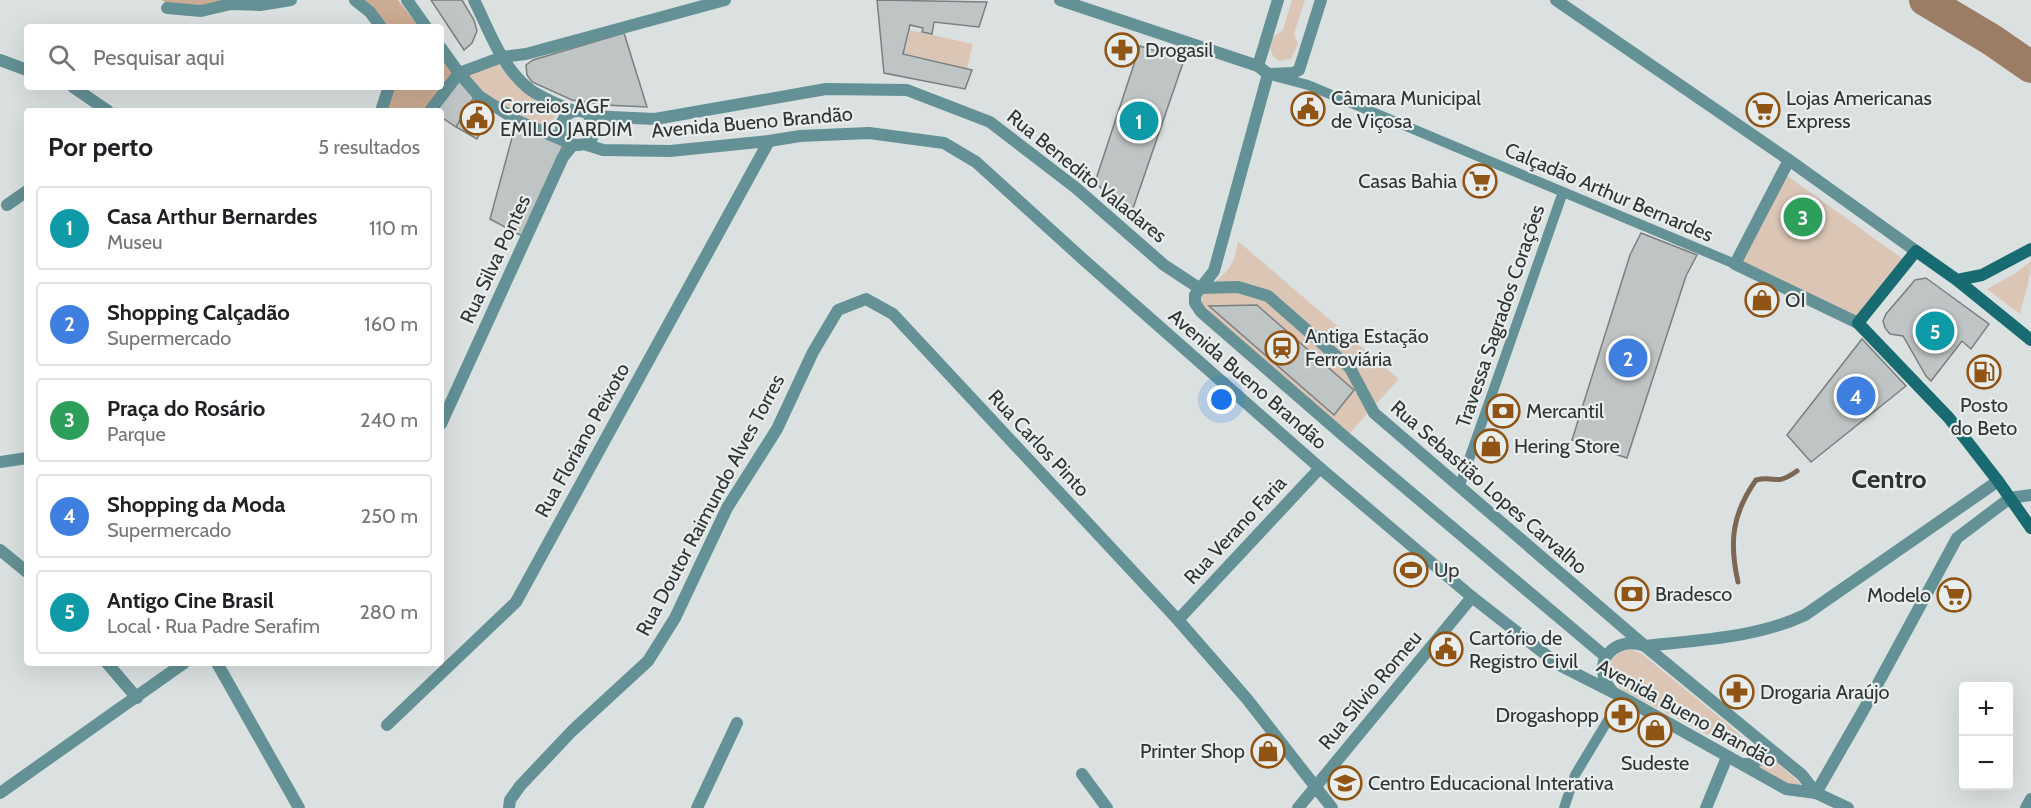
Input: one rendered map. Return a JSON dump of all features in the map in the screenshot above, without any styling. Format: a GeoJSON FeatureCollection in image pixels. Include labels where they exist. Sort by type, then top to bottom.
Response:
{"type":"FeatureCollection","features":[{"type":"Feature","properties":{"kind":"main road"},"geometry":{"type":"LineString","coordinates":[[1957,280],[1982,275],[2031,249]]}},
{"type":"Feature","properties":{"kind":"main road"},"geometry":{"type":"LineString","coordinates":[[2031,340],[1957,280],[1916,251],[1858,323],[1949,418],[2031,528]]}},
{"type":"Feature","properties":{"kind":"street"},"geometry":{"type":"LineString","coordinates":[[167,8],[201,10],[231,4],[260,5],[291,0]]}},
{"type":"Feature","properties":{"kind":"street"},"geometry":{"type":"LineString","coordinates":[[354,0],[370,12],[379,24]]}},
{"type":"Feature","properties":{"kind":"street"},"geometry":{"type":"LineString","coordinates":[[407,0],[424,24]]}},
{"type":"Feature","properties":{"kind":"street"},"geometry":{"type":"LineString","coordinates":[[474,0],[502,57],[528,88],[560,106],[585,113],[593,120],[595,131],[593,136],[575,144],[563,138],[560,127],[565,117],[574,111]]}},
{"type":"Feature","properties":{"kind":"street"},"geometry":{"type":"LineString","coordinates":[[1060,0],[1263,70],[1293,74],[1299,69],[1321,0]]}},
{"type":"Feature","properties":{"kind":"street"},"geometry":{"type":"LineString","coordinates":[[1278,0],[1214,271],[1199,288],[1195,295],[1195,303],[1201,312],[1345,437],[1606,657]]}},
{"type":"Feature","properties":{"kind":"street"},"geometry":{"type":"LineString","coordinates":[[1556,0],[1789,160],[1916,251]]}},
{"type":"Feature","properties":{"kind":"street"},"geometry":{"type":"LineString","coordinates":[[432,108],[459,73],[502,57],[526,54],[716,1]]}},
{"type":"Feature","properties":{"kind":"street","name":"Avenida Bueno Brandão"},"geometry":{"type":"LineString","coordinates":[[444,52],[479,96],[518,121],[575,144],[603,150],[670,151],[800,136],[869,133],[944,143],[976,162],[1320,468],[1472,597],[1559,665],[1786,789],[1816,793],[1848,808]]}},
{"type":"Feature","properties":{"kind":"street"},"geometry":{"type":"LineString","coordinates":[[0,60],[24,69]]}},
{"type":"Feature","properties":{"kind":"street","name":"Calçadão Arthur Bernardes"},"geometry":{"type":"LineString","coordinates":[[1263,70],[1308,86],[1735,264]]}},
{"type":"Feature","properties":{"kind":"street","name":"Rua Benedito Valadares"},"geometry":{"type":"LineString","coordinates":[[590,116],[655,119],[826,89],[907,90],[990,122],[1076,188],[1164,265],[1199,288]]}},
{"type":"Feature","properties":{"kind":"street"},"geometry":{"type":"LineString","coordinates":[[77,90],[104,108]]}},
{"type":"Feature","properties":{"kind":"street"},"geometry":{"type":"LineString","coordinates":[[382,108],[388,90]]}},
{"type":"Feature","properties":{"kind":"street","name":"Rua Floriano Peixoto"},"geometry":{"type":"LineString","coordinates":[[387,725],[516,602],[769,141]]}},
{"type":"Feature","properties":{"kind":"street","name":"Rua Silva Pontes"},"geometry":{"type":"LineString","coordinates":[[444,417],[564,157],[575,144]]}},
{"type":"Feature","properties":{"kind":"street"},"geometry":{"type":"LineString","coordinates":[[1789,160],[1735,264],[1858,323]]}},
{"type":"Feature","properties":{"kind":"street","name":"Travessa Sagrados Corações"},"geometry":{"type":"LineString","coordinates":[[1460,485],[1563,192]]}},
{"type":"Feature","properties":{"kind":"street"},"geometry":{"type":"LineString","coordinates":[[7,205],[24,193]]}},
{"type":"Feature","properties":{"kind":"street","name":"Rua Sebastião Lopes Carvalho"},"geometry":{"type":"LineString","coordinates":[[1199,288],[1238,287],[1268,296],[1350,368],[1374,413],[1645,646],[1802,775],[1816,793]]}},
{"type":"Feature","properties":{"kind":"street","name":"Rua Carlos Pinto"},"geometry":{"type":"LineString","coordinates":[[866,299],[893,314],[1178,620],[1247,699],[1332,808]]}},
{"type":"Feature","properties":{"kind":"street","name":"Rua Doutor Raimundo Alves Torres"},"geometry":{"type":"LineString","coordinates":[[509,808],[510,800],[550,754],[648,661],[675,618],[727,508],[777,429],[813,352],[838,309],[866,299]]}},
{"type":"Feature","properties":{"kind":"street"},"geometry":{"type":"LineString","coordinates":[[0,462],[24,458]]}},
{"type":"Feature","properties":{"kind":"street","name":"Rua Verano Faria"},"geometry":{"type":"LineString","coordinates":[[1178,620],[1320,468]]}},
{"type":"Feature","properties":{"kind":"street"},"geometry":{"type":"LineString","coordinates":[[1564,808],[1575,775],[1617,695],[1603,676],[1606,657],[1611,650],[1627,643],[1645,646],[1762,631],[1785,624],[1805,615],[1998,481]]}},
{"type":"Feature","properties":{"kind":"street"},"geometry":{"type":"LineString","coordinates":[[1816,793],[1957,538],[2010,498],[2031,495]]}},
{"type":"Feature","properties":{"kind":"street"},"geometry":{"type":"LineString","coordinates":[[0,550],[24,570]]}},
{"type":"Feature","properties":{"kind":"street","name":"Rua Sílvio Romeu"},"geometry":{"type":"LineString","coordinates":[[1298,808],[1472,597]]}},
{"type":"Feature","properties":{"kind":"street"},"geometry":{"type":"LineString","coordinates":[[110,666],[137,698]]}},
{"type":"Feature","properties":{"kind":"street"},"geometry":{"type":"LineString","coordinates":[[0,793],[180,666]]}},
{"type":"Feature","properties":{"kind":"street"},"geometry":{"type":"LineString","coordinates":[[219,666],[299,808]]}},
{"type":"Feature","properties":{"kind":"street"},"geometry":{"type":"LineString","coordinates":[[697,808],[737,723]]}},
{"type":"Feature","properties":{"kind":"street"},"geometry":{"type":"LineString","coordinates":[[1740,764],[1752,765],[1756,762],[1761,756],[1760,741]]}},
{"type":"Feature","properties":{"kind":"street"},"geometry":{"type":"LineString","coordinates":[[1706,808],[1727,756]]}},
{"type":"Feature","properties":{"kind":"street"},"geometry":{"type":"LineString","coordinates":[[1082,774],[1107,808]]}},
{"type":"Feature","properties":{"kind":"street"},"geometry":{"type":"LineString","coordinates":[[2026,808],[2031,799]]}},
{"type":"Feature","properties":{"kind":"shaded area"},"geometry":{"type":"Polygon","coordinates":[[[162,0],[229,0],[202,5],[166,3],[162,0]]]}},
{"type":"Feature","properties":{"kind":"shaded area"},"geometry":{"type":"Polygon","coordinates":[[[361,0],[398,0],[417,24],[382,24],[361,0]]]}},
{"type":"Feature","properties":{"kind":"shaded area"},"geometry":{"type":"Polygon","coordinates":[[[1292,0],[1305,0],[1294,34],[1298,44],[1291,59],[1279,61],[1273,56],[1270,48],[1273,37],[1283,30],[1292,0]]]}},
{"type":"Feature","properties":{"kind":"shaded area"},"geometry":{"type":"Polygon","coordinates":[[[910,30],[973,44],[967,68],[904,53],[910,30]]]}},
{"type":"Feature","properties":{"kind":"shaded area"},"geometry":{"type":"Polygon","coordinates":[[[444,59],[453,71],[444,83],[444,59]]]}},
{"type":"Feature","properties":{"kind":"shaded area"},"geometry":{"type":"Polygon","coordinates":[[[498,64],[509,76],[560,109],[547,130],[502,107],[464,74],[498,64]]]}},
{"type":"Feature","properties":{"kind":"shaded area"},"geometry":{"type":"Polygon","coordinates":[[[392,90],[439,90],[426,108],[385,108],[392,90]]]}},
{"type":"Feature","properties":{"kind":"shaded area"},"geometry":{"type":"Polygon","coordinates":[[[1782,172],[1907,262],[1857,321],[1738,263],[1782,172]]]}},
{"type":"Feature","properties":{"kind":"shaded area"},"geometry":{"type":"Polygon","coordinates":[[[1238,241],[1399,379],[1347,436],[1197,303],[1201,289],[1222,276],[1231,265],[1238,241]]]}},
{"type":"Feature","properties":{"kind":"shaded area"},"geometry":{"type":"Polygon","coordinates":[[[2031,261],[2029,281],[2020,314],[1987,289],[2016,273],[2031,261]]]}},
{"type":"Feature","properties":{"kind":"shaded area"},"geometry":{"type":"Polygon","coordinates":[[[1630,649],[1642,654],[1723,720],[1753,747],[1752,755],[1742,753],[1621,689],[1613,676],[1611,664],[1616,655],[1630,649]]]}},
{"type":"Feature","properties":{"kind":"shaded area"},"geometry":{"type":"Polygon","coordinates":[[[1766,753],[1800,783],[1799,786],[1791,785],[1758,769],[1764,762],[1766,753]]]}},
{"type":"Feature","properties":{"kind":"building"},"geometry":{"type":"Polygon","coordinates":[[[431,0],[462,0],[474,20],[477,31],[472,43],[464,50],[431,0]]]}},
{"type":"Feature","properties":{"kind":"building"},"geometry":{"type":"Polygon","coordinates":[[[877,0],[987,2],[979,27],[934,22],[932,34],[922,32],[923,28],[910,25],[903,54],[972,70],[965,89],[884,73],[877,0]]]}},
{"type":"Feature","properties":{"kind":"building"},"geometry":{"type":"Polygon","coordinates":[[[624,33],[647,107],[604,105],[572,100],[532,82],[527,75],[526,65],[533,60],[624,33]]]}},
{"type":"Feature","properties":{"kind":"building"},"geometry":{"type":"Polygon","coordinates":[[[1140,46],[1184,60],[1130,217],[1095,182],[1140,46]]]}},
{"type":"Feature","properties":{"kind":"building"},"geometry":{"type":"Polygon","coordinates":[[[459,77],[474,97],[456,127],[444,119],[444,108],[434,108],[459,77]]]}},
{"type":"Feature","properties":{"kind":"building"},"geometry":{"type":"Polygon","coordinates":[[[474,97],[493,109],[477,139],[456,127],[474,97]]]}},
{"type":"Feature","properties":{"kind":"building"},"geometry":{"type":"Polygon","coordinates":[[[516,123],[563,145],[524,237],[490,219],[516,123]]]}},
{"type":"Feature","properties":{"kind":"building"},"geometry":{"type":"Polygon","coordinates":[[[1641,233],[1697,255],[1686,276],[1627,458],[1572,440],[1630,255],[1641,233]]]}},
{"type":"Feature","properties":{"kind":"building"},"geometry":{"type":"Polygon","coordinates":[[[1926,278],[1989,324],[1971,349],[1962,341],[1931,381],[1903,336],[1890,334],[1883,321],[1886,314],[1915,280],[1926,278]]]}},
{"type":"Feature","properties":{"kind":"building","name":"Antiga Estação Ferroviária"},"geometry":{"type":"Polygon","coordinates":[[[1257,305],[1354,390],[1334,415],[1209,306],[1257,305]]]}},
{"type":"Feature","properties":{"kind":"building"},"geometry":{"type":"Polygon","coordinates":[[[1862,339],[1906,386],[1811,462],[1787,435],[1862,339]]]}},
{"type":"Feature","properties":{"kind":"waterway"},"geometry":{"type":"LineString","coordinates":[[1925,0],[1992,40],[2031,67]]}},
{"type":"Feature","properties":{"kind":"waterway"},"geometry":{"type":"LineString","coordinates":[[1738,582],[1733,541],[1737,517],[1748,493],[1756,480],[1779,480],[1797,471]]}},
{"type":"Feature","properties":{"kind":"place","name":"Drogasil"},"geometry":{"type":"Point","coordinates":[1122,50]}},
{"type":"Feature","properties":{"kind":"place","name":"Câmara Municipal de Viçosa"},"geometry":{"type":"Point","coordinates":[1308,109]}},
{"type":"Feature","properties":{"kind":"place","name":"Lojas Americanas Express"},"geometry":{"type":"Point","coordinates":[1763,110]}},
{"type":"Feature","properties":{"kind":"place","name":"Correios AGF EMILIO JARDIM"},"geometry":{"type":"Point","coordinates":[477,118]}},
{"type":"Feature","properties":{"kind":"place","name":"Casa Arthur Bernardes"},"geometry":{"type":"Point","coordinates":[1139,121]}},
{"type":"Feature","properties":{"kind":"place","name":"Casas Bahia"},"geometry":{"type":"Point","coordinates":[1480,181]}},
{"type":"Feature","properties":{"kind":"place","name":"Praça do Rosário"},"geometry":{"type":"Point","coordinates":[1803,217]}},
{"type":"Feature","properties":{"kind":"place","name":"OI"},"geometry":{"type":"Point","coordinates":[1762,300]}},
{"type":"Feature","properties":{"kind":"place","name":"Antigo Cine Brasil"},"geometry":{"type":"Point","coordinates":[1935,331]}},
{"type":"Feature","properties":{"kind":"place","name":"Antiga Estação Ferroviária"},"geometry":{"type":"Point","coordinates":[1282,348]}},
{"type":"Feature","properties":{"kind":"place","name":"Shopping Calçadão"},"geometry":{"type":"Point","coordinates":[1628,358]}},
{"type":"Feature","properties":{"kind":"place","name":"Posto do Beto"},"geometry":{"type":"Point","coordinates":[1984,372]}},
{"type":"Feature","properties":{"kind":"place","name":"Shopping da Moda"},"geometry":{"type":"Point","coordinates":[1856,396]}},
{"type":"Feature","properties":{"kind":"place","name":"Mercantil"},"geometry":{"type":"Point","coordinates":[1503,411]}},
{"type":"Feature","properties":{"kind":"place","name":"Hering Store"},"geometry":{"type":"Point","coordinates":[1491,446]}},
{"type":"Feature","properties":{"kind":"place","name":"Up"},"geometry":{"type":"Point","coordinates":[1411,570]}},
{"type":"Feature","properties":{"kind":"place","name":"Bradesco"},"geometry":{"type":"Point","coordinates":[1632,594]}},
{"type":"Feature","properties":{"kind":"place","name":"Modelo"},"geometry":{"type":"Point","coordinates":[1954,595]}},
{"type":"Feature","properties":{"kind":"place","name":"Cartório de Registro Civil"},"geometry":{"type":"Point","coordinates":[1446,649]}},
{"type":"Feature","properties":{"kind":"place","name":"Drogaria Araújo"},"geometry":{"type":"Point","coordinates":[1737,692]}},
{"type":"Feature","properties":{"kind":"place","name":"Drogashopp"},"geometry":{"type":"Point","coordinates":[1622,715]}},
{"type":"Feature","properties":{"kind":"place","name":"Sudeste"},"geometry":{"type":"Point","coordinates":[1655,730]}},
{"type":"Feature","properties":{"kind":"place","name":"Printer Shop"},"geometry":{"type":"Point","coordinates":[1268,751]}},
{"type":"Feature","properties":{"kind":"place","name":"Centro Educacional Interativa"},"geometry":{"type":"Point","coordinates":[1345,783]}},
{"type":"Feature","properties":{"kind":"district","name":"Centro"},"geometry":{"type":"Point","coordinates":[1889,479]}}]}
